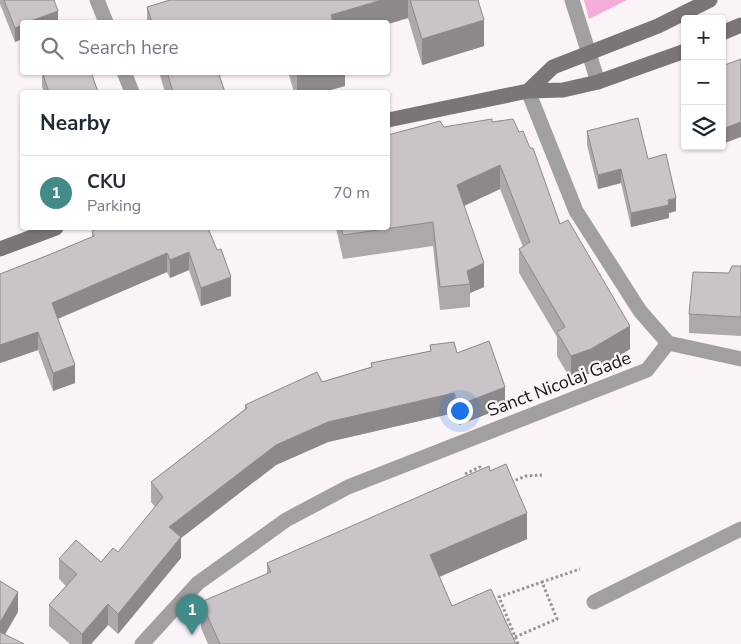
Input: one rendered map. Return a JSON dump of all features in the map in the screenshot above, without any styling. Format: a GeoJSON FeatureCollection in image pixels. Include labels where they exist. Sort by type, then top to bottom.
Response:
{"type":"FeatureCollection","features":[{"type":"Feature","properties":{"kind":"main road"},"geometry":{"type":"LineString","coordinates":[[528,90],[553,67],[588,55],[658,26],[710,0]]}},
{"type":"Feature","properties":{"kind":"main road"},"geometry":{"type":"LineString","coordinates":[[726,31],[741,24]]}},
{"type":"Feature","properties":{"kind":"main road"},"geometry":{"type":"LineString","coordinates":[[390,120],[528,90],[563,90],[598,82],[681,52]]}},
{"type":"Feature","properties":{"kind":"main road"},"geometry":{"type":"LineString","coordinates":[[0,249],[51,230]]}},
{"type":"Feature","properties":{"kind":"street"},"geometry":{"type":"LineString","coordinates":[[97,0],[105,20]]}},
{"type":"Feature","properties":{"kind":"street"},"geometry":{"type":"LineString","coordinates":[[572,0],[598,82]]}},
{"type":"Feature","properties":{"kind":"street"},"geometry":{"type":"LineString","coordinates":[[125,75],[131,90]]}},
{"type":"Feature","properties":{"kind":"street"},"geometry":{"type":"LineString","coordinates":[[528,90],[576,211],[640,311],[668,343],[741,359]]}},
{"type":"Feature","properties":{"kind":"street","name":"Sanct Nicolaj Gade"},"geometry":{"type":"LineString","coordinates":[[142,644],[198,583],[286,520],[348,487],[647,370],[668,343]]}},
{"type":"Feature","properties":{"kind":"street"},"geometry":{"type":"LineString","coordinates":[[594,602],[741,529]]}},
{"type":"Feature","properties":{"kind":"path"},"geometry":{"type":"LineString","coordinates":[[465,474],[480,467],[486,477]]}},
{"type":"Feature","properties":{"kind":"path"},"geometry":{"type":"LineString","coordinates":[[509,483],[526,476],[542,475]]}},
{"type":"Feature","properties":{"kind":"path"},"geometry":{"type":"LineString","coordinates":[[518,644],[499,597],[580,568]]}},
{"type":"Feature","properties":{"kind":"path"},"geometry":{"type":"LineString","coordinates":[[515,637],[558,619],[542,582]]}},
{"type":"Feature","properties":{"kind":"shaded area"},"geometry":{"type":"Polygon","coordinates":[[[584,0],[627,0],[589,19],[584,0]]]}},
{"type":"Feature","properties":{"kind":"building"},"geometry":{"type":"Polygon","coordinates":[[[4,0],[54,0],[58,11],[33,20],[20,20],[20,26],[15,28],[4,0]]]}},
{"type":"Feature","properties":{"kind":"building"},"geometry":{"type":"Polygon","coordinates":[[[170,0],[382,0],[331,15],[332,20],[151,20],[147,7],[170,0]]]}},
{"type":"Feature","properties":{"kind":"building"},"geometry":{"type":"Polygon","coordinates":[[[410,0],[478,0],[484,20],[422,39],[410,0]]]}},
{"type":"Feature","properties":{"kind":"building"},"geometry":{"type":"Polygon","coordinates":[[[741,59],[741,122],[726,128],[726,105],[726,65],[741,59]]]}},
{"type":"Feature","properties":{"kind":"building"},"geometry":{"type":"Polygon","coordinates":[[[43,75],[92,75],[97,90],[48,90],[43,75]]]}},
{"type":"Feature","properties":{"kind":"building"},"geometry":{"type":"Polygon","coordinates":[[[168,75],[219,75],[224,90],[172,90],[168,75]]]}},
{"type":"Feature","properties":{"kind":"building"},"geometry":{"type":"Polygon","coordinates":[[[638,118],[648,159],[666,154],[676,198],[668,200],[669,205],[631,213],[621,169],[598,175],[587,131],[638,118]]]}},
{"type":"Feature","properties":{"kind":"building"},"geometry":{"type":"Polygon","coordinates":[[[492,119],[492,122],[513,119],[519,132],[523,131],[530,148],[533,148],[560,224],[568,220],[630,326],[591,349],[571,356],[557,332],[565,327],[519,249],[530,242],[500,165],[457,185],[484,263],[467,271],[470,284],[440,287],[433,222],[390,228],[390,134],[440,121],[444,127],[492,119]]]}},
{"type":"Feature","properties":{"kind":"building"},"geometry":{"type":"Polygon","coordinates":[[[209,230],[217,250],[221,249],[231,277],[201,288],[189,252],[170,260],[167,253],[52,303],[75,365],[53,373],[38,332],[0,345],[0,274],[94,236],[92,231],[209,230]]]}},
{"type":"Feature","properties":{"kind":"building"},"geometry":{"type":"Polygon","coordinates":[[[342,230],[378,230],[343,235],[342,230]]]}},
{"type":"Feature","properties":{"kind":"building"},"geometry":{"type":"Polygon","coordinates":[[[732,266],[741,266],[741,317],[689,314],[693,272],[729,273],[732,266]]]}},
{"type":"Feature","properties":{"kind":"building"},"geometry":{"type":"Polygon","coordinates":[[[489,341],[505,387],[459,405],[454,393],[328,422],[276,445],[169,527],[181,537],[118,614],[108,604],[82,634],[49,605],[77,574],[59,559],[76,540],[101,562],[113,548],[118,552],[163,497],[151,482],[247,408],[245,405],[317,372],[322,382],[372,367],[371,363],[431,351],[430,345],[454,342],[457,353],[489,341]]]}},
{"type":"Feature","properties":{"kind":"building"},"geometry":{"type":"Polygon","coordinates":[[[506,464],[527,513],[430,555],[452,606],[491,589],[516,644],[220,644],[201,602],[271,572],[267,563],[489,466],[490,471],[506,464]]]}},
{"type":"Feature","properties":{"kind":"building"},"geometry":{"type":"Polygon","coordinates":[[[0,581],[18,592],[0,622],[0,581]]]}},
{"type":"Feature","properties":{"kind":"building"},"geometry":{"type":"Polygon","coordinates":[[[0,632],[24,644],[0,644],[0,632]]]}},
{"type":"Feature","properties":{"kind":"place","name":"CKU"},"geometry":{"type":"Point","coordinates":[192,635]}}]}
